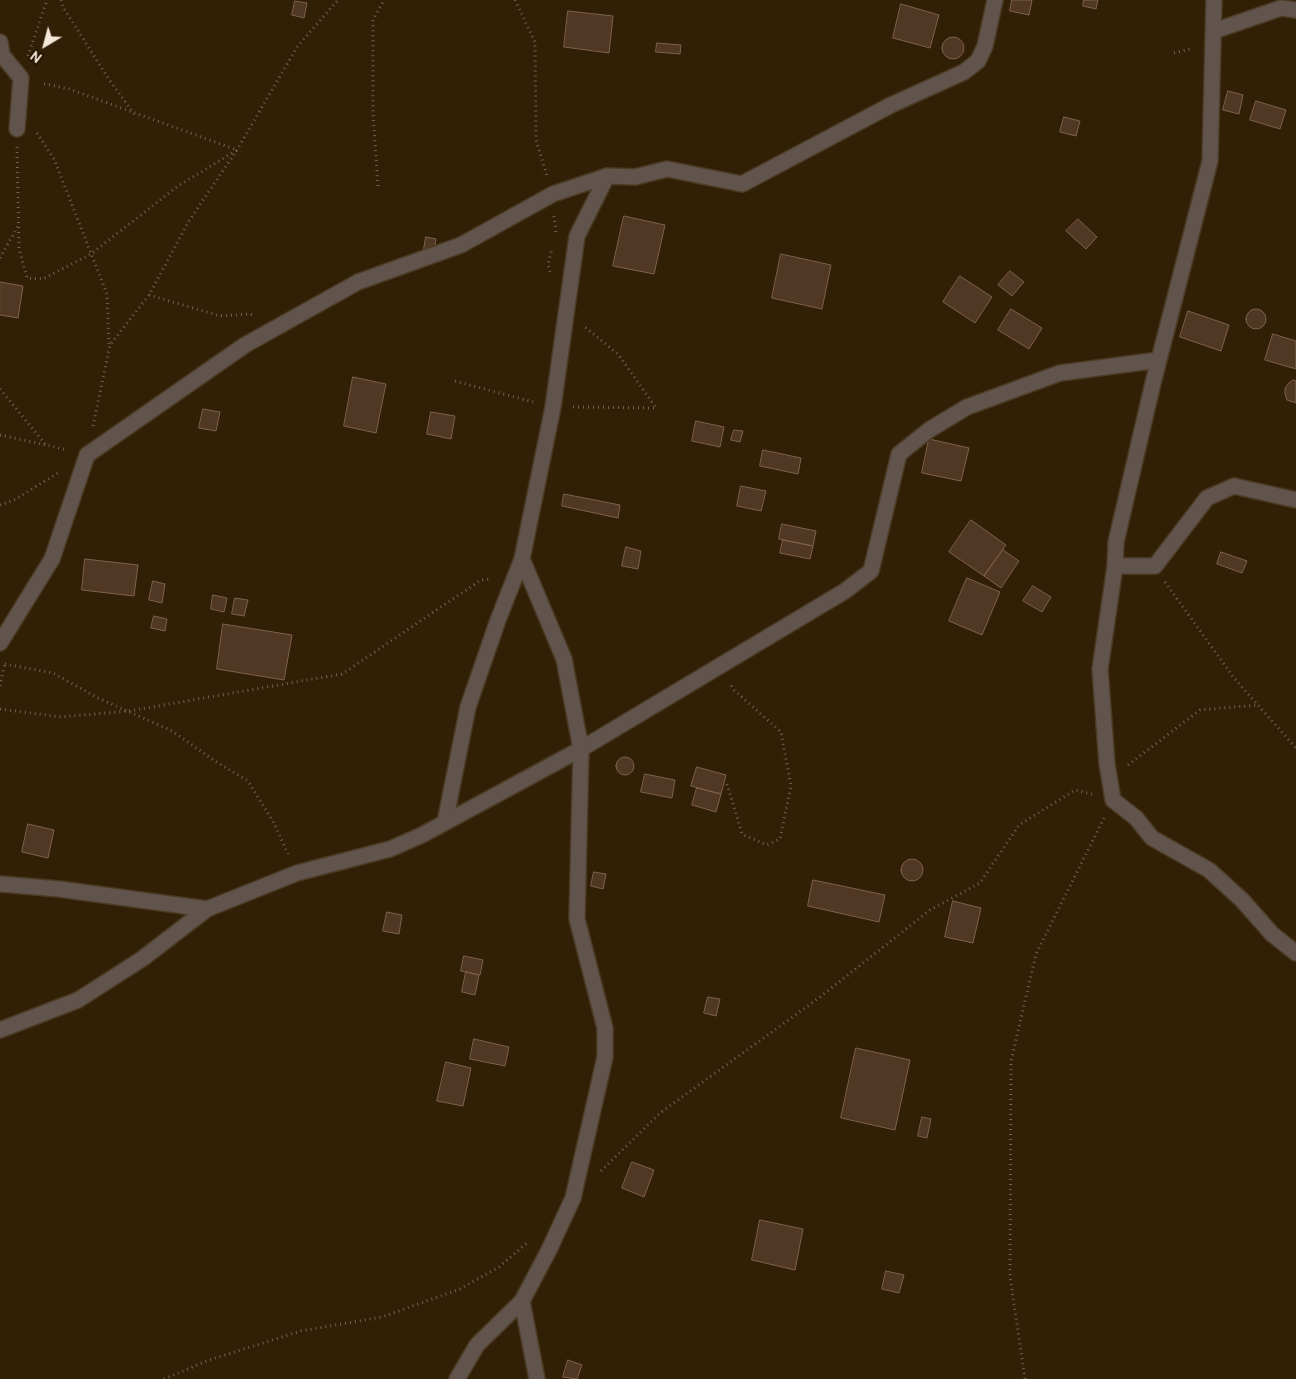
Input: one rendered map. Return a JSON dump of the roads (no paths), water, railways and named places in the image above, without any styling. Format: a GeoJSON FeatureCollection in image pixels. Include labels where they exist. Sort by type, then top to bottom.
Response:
{"type":"FeatureCollection","features":[{"type":"Feature","properties":{"kind":"street"},"geometry":{"type":"LineString","coordinates":[[0,642],[52,559],[87,455],[245,345],[358,282],[461,245],[552,194],[607,176],[635,176],[667,169],[742,184],[891,104],[964,72],[978,61],[985,46],[995,0]]}},
{"type":"Feature","properties":{"kind":"street"},"geometry":{"type":"LineString","coordinates":[[1214,0],[1210,162],[1159,360],[1116,542],[1115,566],[1100,670],[1107,764],[1113,800],[1136,818],[1152,838],[1209,870],[1242,900],[1272,934],[1296,953]]}},
{"type":"Feature","properties":{"kind":"street"},"geometry":{"type":"LineString","coordinates":[[1214,31],[1281,8],[1296,10]]}},
{"type":"Feature","properties":{"kind":"street"},"geometry":{"type":"LineString","coordinates":[[0,42],[2,54],[20,78],[16,129]]}},
{"type":"Feature","properties":{"kind":"street"},"geometry":{"type":"LineString","coordinates":[[445,822],[468,707],[498,620],[522,559],[553,407],[577,236],[607,176]]}},
{"type":"Feature","properties":{"kind":"street"},"geometry":{"type":"LineString","coordinates":[[0,1030],[78,1000],[142,959],[207,909],[297,873],[390,849],[445,822],[581,749],[845,591],[871,572],[899,454],[929,430],[967,407],[1060,373],[1159,360]]}},
{"type":"Feature","properties":{"kind":"street"},"geometry":{"type":"LineString","coordinates":[[1115,566],[1155,566],[1207,498],[1234,486],[1296,500]]}},
{"type":"Feature","properties":{"kind":"street"},"geometry":{"type":"LineString","coordinates":[[457,1379],[477,1345],[522,1301],[550,1250],[573,1198],[605,1057],[605,1028],[577,919],[581,749],[564,659],[522,559]]}},
{"type":"Feature","properties":{"kind":"street"},"geometry":{"type":"LineString","coordinates":[[0,884],[59,889],[207,909]]}},
{"type":"Feature","properties":{"kind":"street"},"geometry":{"type":"LineString","coordinates":[[522,1301],[537,1379]]}}]}
